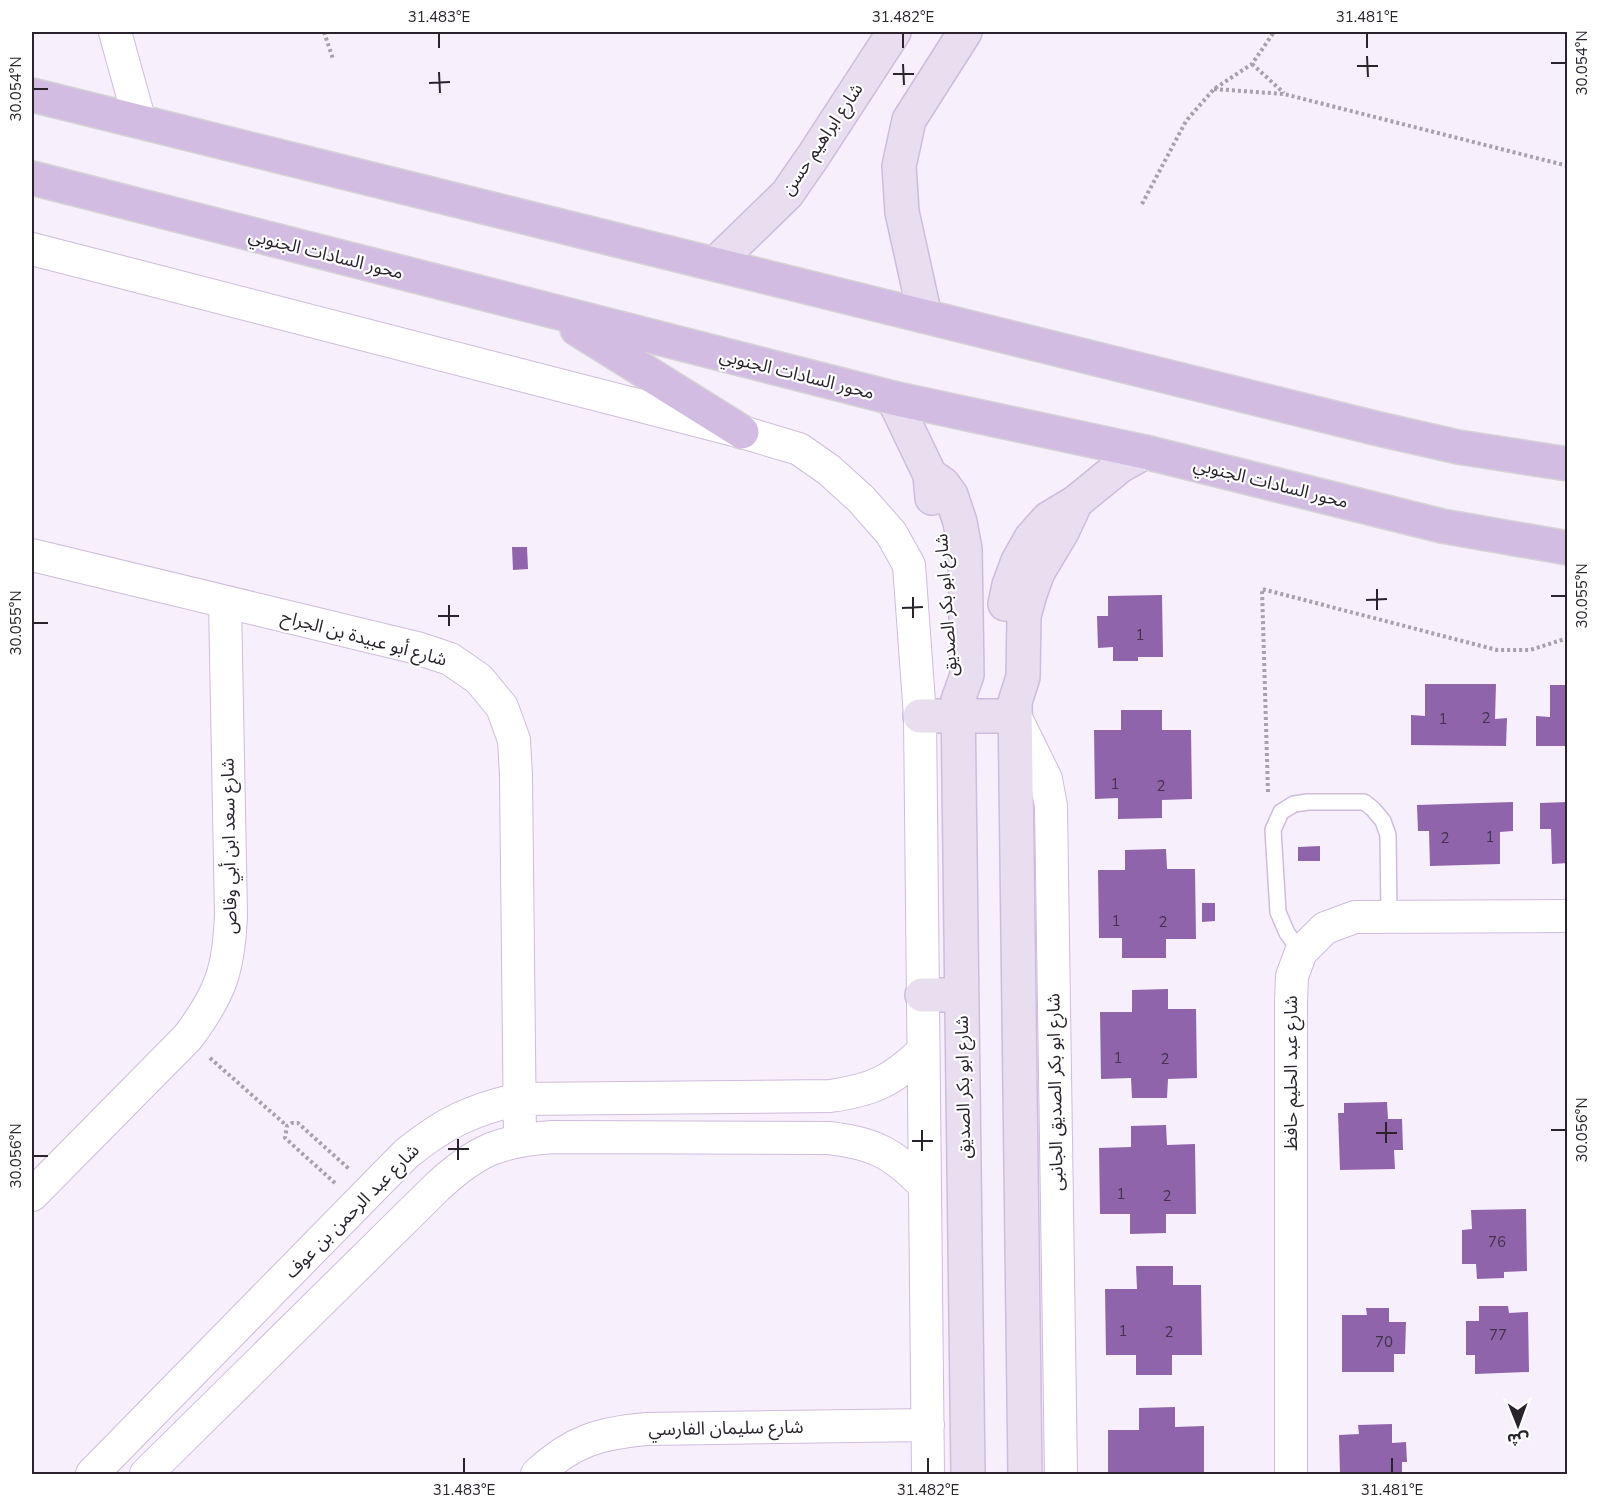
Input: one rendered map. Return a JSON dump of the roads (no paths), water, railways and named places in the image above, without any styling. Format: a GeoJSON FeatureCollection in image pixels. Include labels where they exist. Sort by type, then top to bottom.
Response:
{"type":"FeatureCollection","features":[{"type":"Feature","properties":{"kind":"main road"},"geometry":{"type":"LineString","coordinates":[[32,95],[1379,429],[1458,447],[1568,464]]}},
{"type":"Feature","properties":{"kind":"main road","name":"محور السادات الجنوبي"},"geometry":{"type":"LineString","coordinates":[[32,178],[893,398],[1145,452],[1442,526],[1517,541],[1568,548]]}},
{"type":"Feature","properties":{"kind":"main road"},"geometry":{"type":"LineString","coordinates":[[548,311],[742,432]]}},
{"type":"Feature","properties":{"kind":"street"},"geometry":{"type":"LineString","coordinates":[[115,32],[140,122]]}},
{"type":"Feature","properties":{"kind":"street","name":"شارع ابراهيم حسن"},"geometry":{"type":"LineString","coordinates":[[715,264],[787,194],[894,32]]}},
{"type":"Feature","properties":{"kind":"street"},"geometry":{"type":"LineString","coordinates":[[925,316],[902,213],[899,166],[909,120],[965,32]]}},
{"type":"Feature","properties":{"kind":"street"},"geometry":{"type":"LineString","coordinates":[[32,249],[742,432],[799,449],[829,470],[861,499],[891,533],[909,565],[920,716],[928,1474]]}},
{"type":"Feature","properties":{"kind":"street","name":"شارع ابو بكر الصديق"},"geometry":{"type":"LineString","coordinates":[[893,398],[930,475],[943,484],[951,495],[960,522],[965,549],[967,675],[958,708],[968,1474]]}},
{"type":"Feature","properties":{"kind":"street"},"geometry":{"type":"LineString","coordinates":[[1025,1474],[1015,709],[1023,677],[1024,616],[1038,572],[1062,532],[1076,502],[1113,471],[1145,452]]}},
{"type":"Feature","properties":{"kind":"street","name":"شارع أبو عبيدة بن الجراح"},"geometry":{"type":"LineString","coordinates":[[32,555],[417,648],[450,659],[479,679],[502,707],[514,740],[520,1139]]}},
{"type":"Feature","properties":{"kind":"street","name":"شارع سعد ابن أبي وقاص"},"geometry":{"type":"LineString","coordinates":[[32,1195],[188,1037],[205,1014],[221,982],[230,949],[231,902],[225,602]]}},
{"type":"Feature","properties":{"kind":"street"},"geometry":{"type":"LineString","coordinates":[[920,716],[958,708],[1015,709]]}},
{"type":"Feature","properties":{"kind":"street","name":"شارع ابو بكر الصديق الجانبى"},"geometry":{"type":"LineString","coordinates":[[1015,709],[1046,779],[1051,806],[1061,1474]]}},
{"type":"Feature","properties":{"kind":"street","name":"شارع عبد الحليم حافظ"},"geometry":{"type":"LineString","coordinates":[[1291,1474],[1291,1002],[1292,976],[1301,952],[1324,928],[1355,917],[1568,916]]}},
{"type":"Feature","properties":{"kind":"street"},"geometry":{"type":"LineString","coordinates":[[922,995],[962,995]]}},
{"type":"Feature","properties":{"kind":"street","name":"شارع عبد الرحمن بن عوف"},"geometry":{"type":"LineString","coordinates":[[92,1474],[406,1154],[431,1134],[459,1118],[488,1106],[519,1099],[830,1096],[856,1092],[881,1084],[904,1070],[923,1051]]}},
{"type":"Feature","properties":{"kind":"street"},"geometry":{"type":"LineString","coordinates":[[152,1472],[461,1165],[489,1149],[520,1139],[553,1137],[829,1138],[856,1141],[882,1151],[905,1165],[924,1185]]}},
{"type":"Feature","properties":{"kind":"street","name":"شارع سليمان الفارسي"},"geometry":{"type":"LineString","coordinates":[[537,1474],[553,1459],[582,1442],[614,1432],[647,1429],[928,1425]]}},
{"type":"Feature","properties":{"kind":"lane"},"geometry":{"type":"LineString","coordinates":[[1301,952],[1287,933],[1278,912],[1273,830],[1281,813],[1294,804],[1364,802],[1373,809],[1383,821],[1388,835],[1389,916]]}}]}
